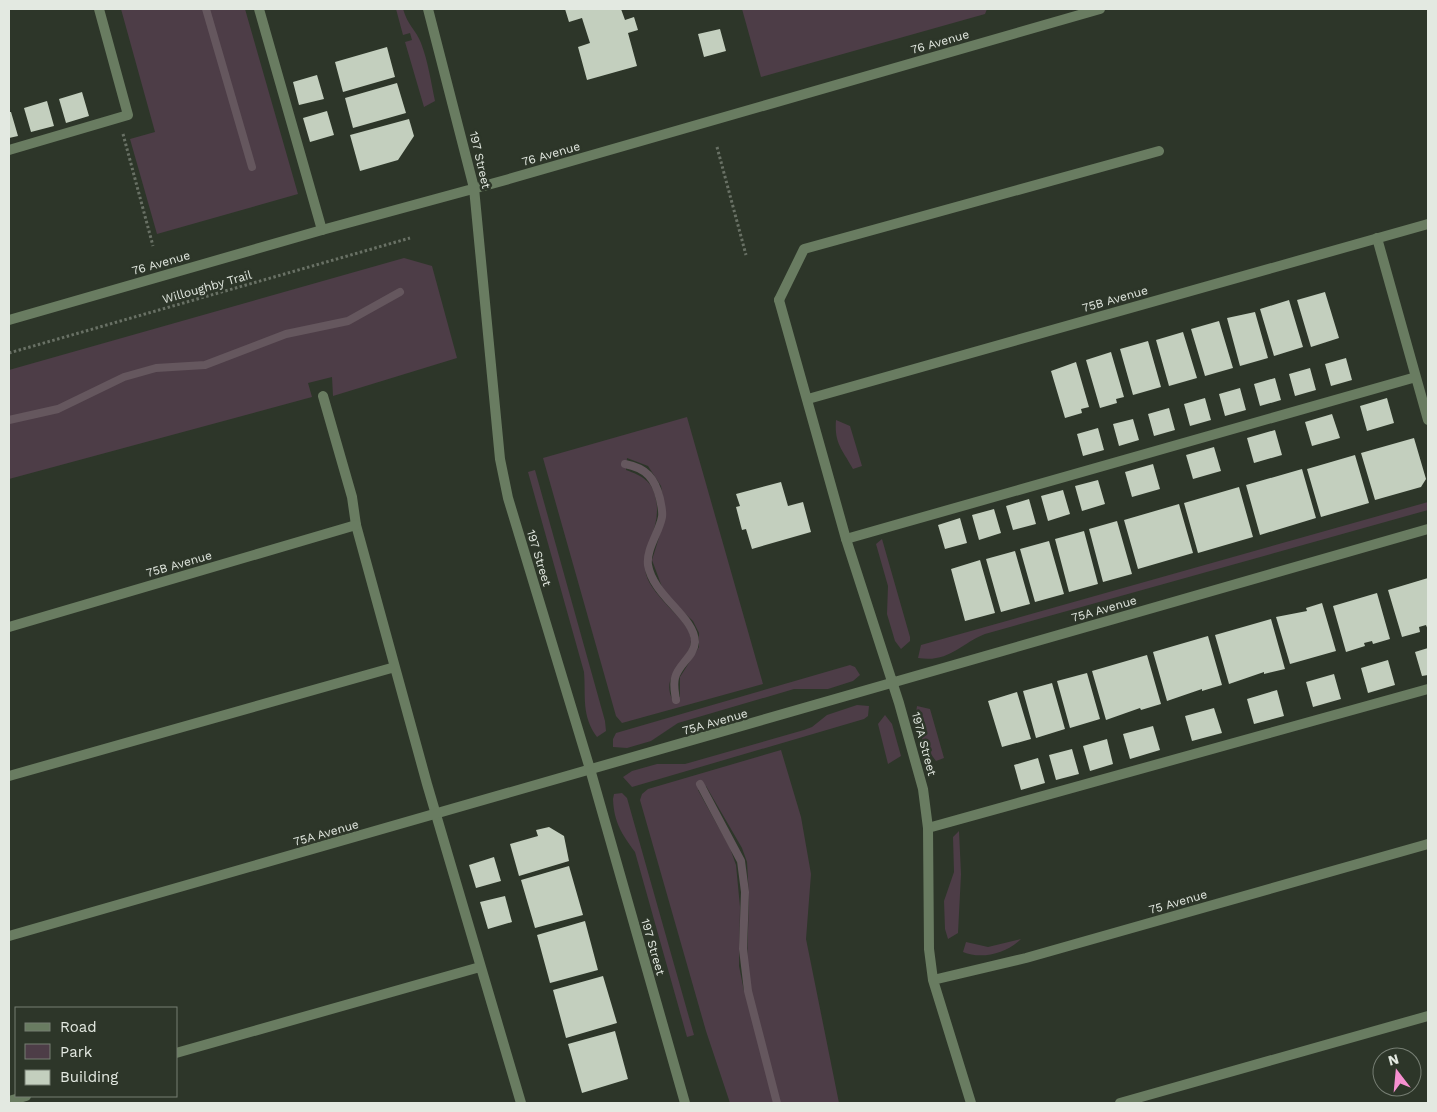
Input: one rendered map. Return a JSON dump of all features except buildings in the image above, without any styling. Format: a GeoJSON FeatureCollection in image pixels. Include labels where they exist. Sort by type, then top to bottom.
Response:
{"type":"FeatureCollection","features":[{"type":"Feature","properties":{"kind":"street"},"geometry":{"type":"LineString","coordinates":[[9,150],[128,115],[99,9]]}},
{"type":"Feature","properties":{"kind":"street"},"geometry":{"type":"LineString","coordinates":[[259,9],[322,230]]}},
{"type":"Feature","properties":{"kind":"street","name":"197 Street"},"geometry":{"type":"LineString","coordinates":[[428,9],[474,188],[500,460],[518,535],[590,769],[684,1103]]}},
{"type":"Feature","properties":{"kind":"street","name":"76 Avenue"},"geometry":{"type":"LineString","coordinates":[[9,320],[1100,9]]}},
{"type":"Feature","properties":{"kind":"street","name":"197A Street"},"geometry":{"type":"LineString","coordinates":[[971,1103],[933,980],[929,949],[928,828],[920,780],[893,683],[846,539],[779,300],[804,249],[1159,150]]}},
{"type":"Feature","properties":{"kind":"street","name":"75B Avenue"},"geometry":{"type":"LineString","coordinates":[[808,399],[1428,224]]}},
{"type":"Feature","properties":{"kind":"street"},"geometry":{"type":"LineString","coordinates":[[1377,238],[1428,420]]}},
{"type":"Feature","properties":{"kind":"street"},"geometry":{"type":"LineString","coordinates":[[846,539],[1416,377]]}},
{"type":"Feature","properties":{"kind":"street"},"geometry":{"type":"LineString","coordinates":[[323,396],[352,497],[356,525],[395,667],[521,1103]]}},
{"type":"Feature","properties":{"kind":"street","name":"75B Avenue"},"geometry":{"type":"LineString","coordinates":[[9,627],[356,525]]}},
{"type":"Feature","properties":{"kind":"street","name":"75A Avenue"},"geometry":{"type":"LineString","coordinates":[[9,936],[1428,529]]}},
{"type":"Feature","properties":{"kind":"street"},"geometry":{"type":"LineString","coordinates":[[9,776],[395,667]]}},
{"type":"Feature","properties":{"kind":"street"},"geometry":{"type":"LineString","coordinates":[[928,828],[1428,689]]}},
{"type":"Feature","properties":{"kind":"street","name":"75 Avenue"},"geometry":{"type":"LineString","coordinates":[[933,980],[1026,958],[1428,844]]}},
{"type":"Feature","properties":{"kind":"street"},"geometry":{"type":"LineString","coordinates":[[178,1052],[480,966]]}},
{"type":"Feature","properties":{"kind":"street"},"geometry":{"type":"LineString","coordinates":[[1120,1103],[1428,1016]]}},
{"type":"Feature","properties":{"kind":"street"},"geometry":{"type":"LineString","coordinates":[[9,1100],[22,1097]]}},
{"type":"Feature","properties":{"kind":"path"},"geometry":{"type":"LineString","coordinates":[[122,131],[153,246]]}},
{"type":"Feature","properties":{"kind":"path"},"geometry":{"type":"LineString","coordinates":[[717,147],[746,255]]}},
{"type":"Feature","properties":{"kind":"path","name":"Willoughby Trail"},"geometry":{"type":"LineString","coordinates":[[9,353],[410,238]]}},
{"type":"Feature","properties":{"kind":"green space"},"geometry":{"type":"Polygon","coordinates":[[[121,9],[245,9],[298,194],[157,234],[130,139],[155,132],[121,9]]]}},
{"type":"Feature","properties":{"kind":"green space"},"geometry":{"type":"Polygon","coordinates":[[[396,9],[403,9],[407,20],[421,43],[426,57],[435,101],[424,107],[405,42],[412,40],[410,33],[403,35],[396,9]]]}},
{"type":"Feature","properties":{"kind":"green space"},"geometry":{"type":"Polygon","coordinates":[[[742,9],[987,9],[985,14],[761,77],[742,9]]]}},
{"type":"Feature","properties":{"kind":"green space"},"geometry":{"type":"Polygon","coordinates":[[[404,258],[432,266],[457,358],[333,396],[332,377],[308,383],[312,397],[9,479],[9,370],[404,258]]]}},
{"type":"Feature","properties":{"kind":"green space"},"geometry":{"type":"Polygon","coordinates":[[[687,417],[763,684],[622,723],[616,716],[543,458],[687,417]],[[627,458],[626,470],[646,480],[655,494],[656,500],[656,520],[646,556],[646,574],[656,592],[685,625],[691,640],[690,647],[670,682],[669,690],[672,699],[680,697],[680,677],[699,647],[699,633],[693,621],[670,599],[662,587],[652,560],[666,515],[661,486],[648,466],[627,458]]]}},
{"type":"Feature","properties":{"kind":"green space"},"geometry":{"type":"Polygon","coordinates":[[[836,420],[850,426],[862,466],[853,469],[838,441],[836,420]]]}},
{"type":"Feature","properties":{"kind":"green space"},"geometry":{"type":"Polygon","coordinates":[[[535,470],[605,721],[606,731],[597,737],[586,713],[584,672],[528,472],[535,470]]]}},
{"type":"Feature","properties":{"kind":"green space"},"geometry":{"type":"Polygon","coordinates":[[[1428,502],[1428,510],[985,634],[954,652],[938,658],[918,658],[921,645],[1428,502]]]}},
{"type":"Feature","properties":{"kind":"green space"},"geometry":{"type":"Polygon","coordinates":[[[882,539],[910,637],[910,641],[901,649],[895,641],[887,614],[888,586],[876,544],[882,539]]]}},
{"type":"Feature","properties":{"kind":"green space"},"geometry":{"type":"Polygon","coordinates":[[[850,665],[855,667],[860,675],[853,681],[828,689],[794,689],[678,723],[651,741],[627,748],[613,747],[613,739],[616,733],[850,665]]]}},
{"type":"Feature","properties":{"kind":"green space"},"geometry":{"type":"Polygon","coordinates":[[[857,705],[869,706],[868,716],[864,719],[632,787],[623,777],[632,771],[657,764],[685,764],[804,730],[812,727],[827,715],[857,705]]]}},
{"type":"Feature","properties":{"kind":"green space"},"geometry":{"type":"Polygon","coordinates":[[[917,706],[930,709],[944,758],[936,761],[927,748],[918,728],[917,706]]]}},
{"type":"Feature","properties":{"kind":"green space"},"geometry":{"type":"Polygon","coordinates":[[[885,715],[892,724],[901,756],[888,764],[878,724],[885,715]]]}},
{"type":"Feature","properties":{"kind":"green space"},"geometry":{"type":"Polygon","coordinates":[[[781,750],[801,817],[811,874],[806,939],[839,1103],[730,1103],[706,1031],[640,800],[642,794],[648,789],[781,750]],[[706,786],[698,790],[730,848],[736,865],[740,907],[739,966],[744,991],[751,991],[747,963],[749,897],[747,862],[742,848],[706,786]]]}},
{"type":"Feature","properties":{"kind":"green space"},"geometry":{"type":"Polygon","coordinates":[[[622,793],[627,798],[694,1035],[687,1037],[635,852],[623,834],[615,815],[614,794],[622,793]]]}},
{"type":"Feature","properties":{"kind":"green space"},"geometry":{"type":"Polygon","coordinates":[[[959,831],[961,874],[958,933],[948,939],[945,929],[944,901],[954,872],[953,837],[959,831]]]}},
{"type":"Feature","properties":{"kind":"green space"},"geometry":{"type":"Polygon","coordinates":[[[1021,939],[1009,948],[994,954],[978,955],[963,952],[966,942],[988,947],[1021,939]]]}},
{"type":"Feature","properties":{"kind":"waterway"},"geometry":{"type":"LineString","coordinates":[[206,9],[252,167]]}},
{"type":"Feature","properties":{"kind":"waterway"},"geometry":{"type":"LineString","coordinates":[[9,420],[58,409],[124,377],[156,368],[205,365],[286,334],[348,321],[400,292]]}},
{"type":"Feature","properties":{"kind":"waterway"},"geometry":{"type":"LineString","coordinates":[[625,464],[644,471],[652,480],[658,492],[662,515],[649,553],[648,565],[657,587],[688,624],[695,642],[692,652],[679,669],[675,678],[676,700]]}},
{"type":"Feature","properties":{"kind":"waterway"},"geometry":{"type":"LineString","coordinates":[[700,784],[741,861],[745,892],[743,949],[748,991],[777,1103]]}}]}
